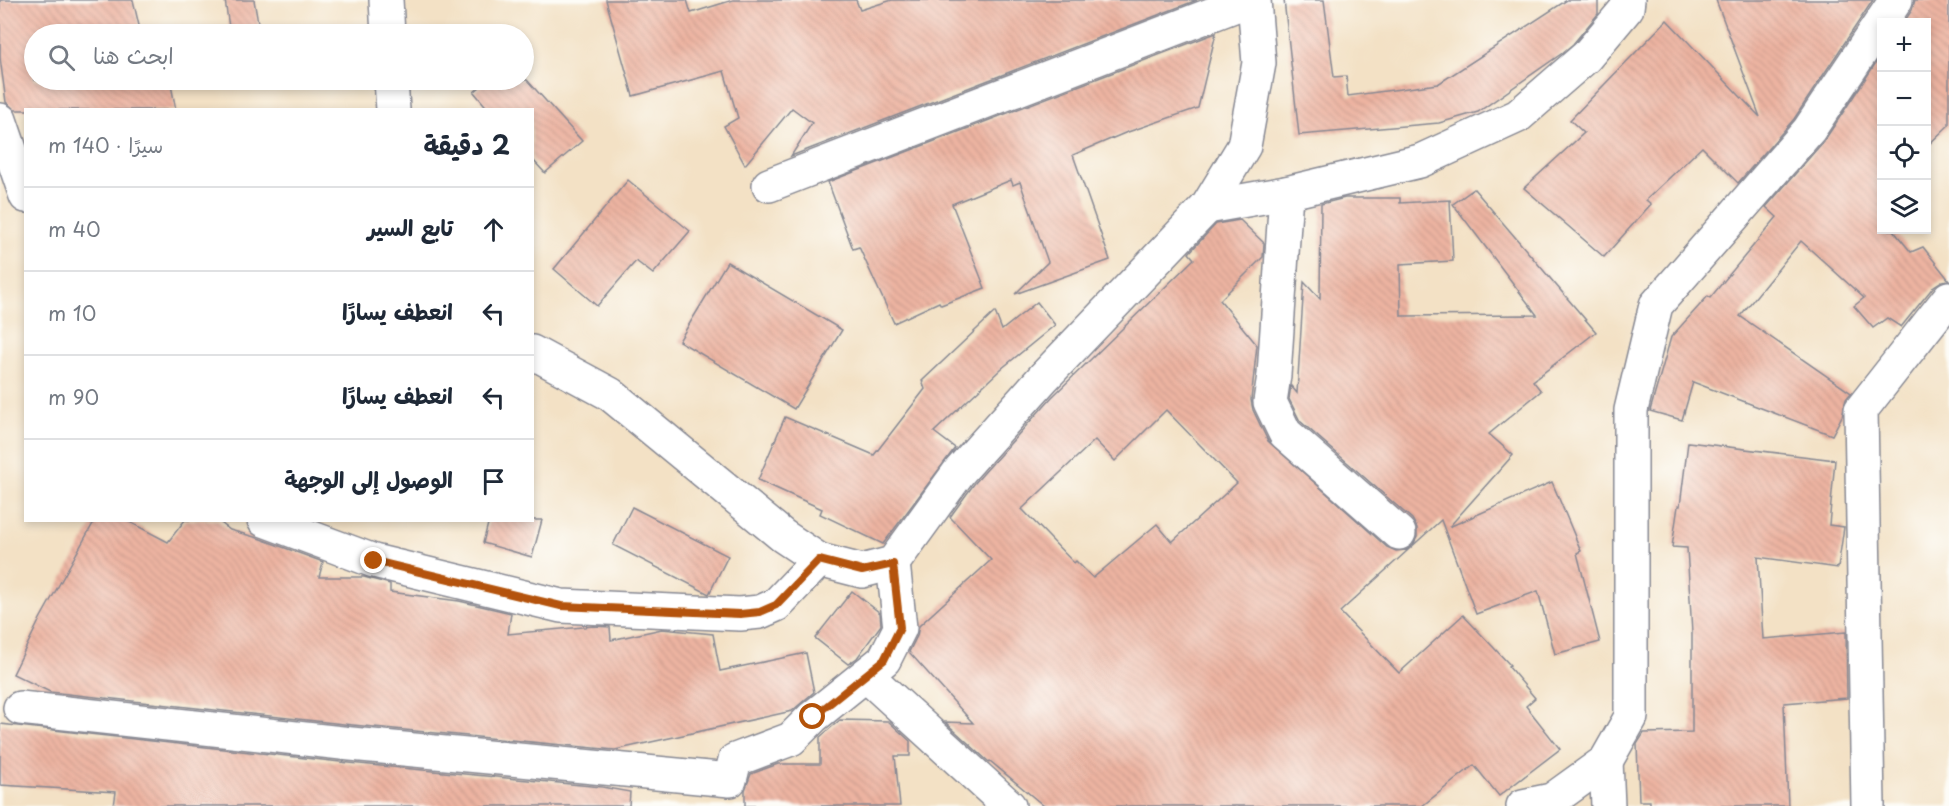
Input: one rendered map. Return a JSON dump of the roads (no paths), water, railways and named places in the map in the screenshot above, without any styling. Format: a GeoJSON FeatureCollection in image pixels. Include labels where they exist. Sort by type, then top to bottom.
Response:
{"type":"FeatureCollection","features":[{"type":"Feature","properties":{"kind":"street"},"geometry":{"type":"LineString","coordinates":[[386,0],[387,24]]}},
{"type":"Feature","properties":{"kind":"street"},"geometry":{"type":"LineString","coordinates":[[769,185],[1249,0]]}},
{"type":"Feature","properties":{"kind":"street"},"geometry":{"type":"LineString","coordinates":[[534,353],[610,394],[783,536],[819,560],[862,571],[893,564],[959,472],[1044,377],[1207,207],[1244,146],[1259,63],[1254,0]]}},
{"type":"Feature","properties":{"kind":"street"},"geometry":{"type":"LineString","coordinates":[[1207,207],[1286,193],[1420,161],[1518,116],[1586,57],[1627,8],[1628,0]]}},
{"type":"Feature","properties":{"kind":"street"},"geometry":{"type":"LineString","coordinates":[[1523,806],[1552,800],[1606,761],[1631,717],[1631,410],[1656,305],[1809,130],[1896,0]]}},
{"type":"Feature","properties":{"kind":"street"},"geometry":{"type":"LineString","coordinates":[[392,90],[393,108]]}},
{"type":"Feature","properties":{"kind":"street"},"geometry":{"type":"LineString","coordinates":[[0,120],[24,190]]}},
{"type":"Feature","properties":{"kind":"street"},"geometry":{"type":"LineString","coordinates":[[1286,193],[1270,402],[1285,434],[1399,533]]}},
{"type":"Feature","properties":{"kind":"street"},"geometry":{"type":"LineString","coordinates":[[1868,806],[1861,410],[1949,298]]}},
{"type":"Feature","properties":{"kind":"street"},"geometry":{"type":"LineString","coordinates":[[269,522],[374,561],[561,606],[740,614],[760,612],[776,605],[819,560]]}},
{"type":"Feature","properties":{"kind":"street"},"geometry":{"type":"LineString","coordinates":[[20,708],[363,745],[732,793],[735,760],[791,739],[813,717],[884,660],[900,628],[893,564]]}},
{"type":"Feature","properties":{"kind":"street"},"geometry":{"type":"LineString","coordinates":[[866,675],[1010,806]]}},
{"type":"Feature","properties":{"kind":"street"},"geometry":{"type":"LineString","coordinates":[[1606,761],[1608,806]]}}]}
